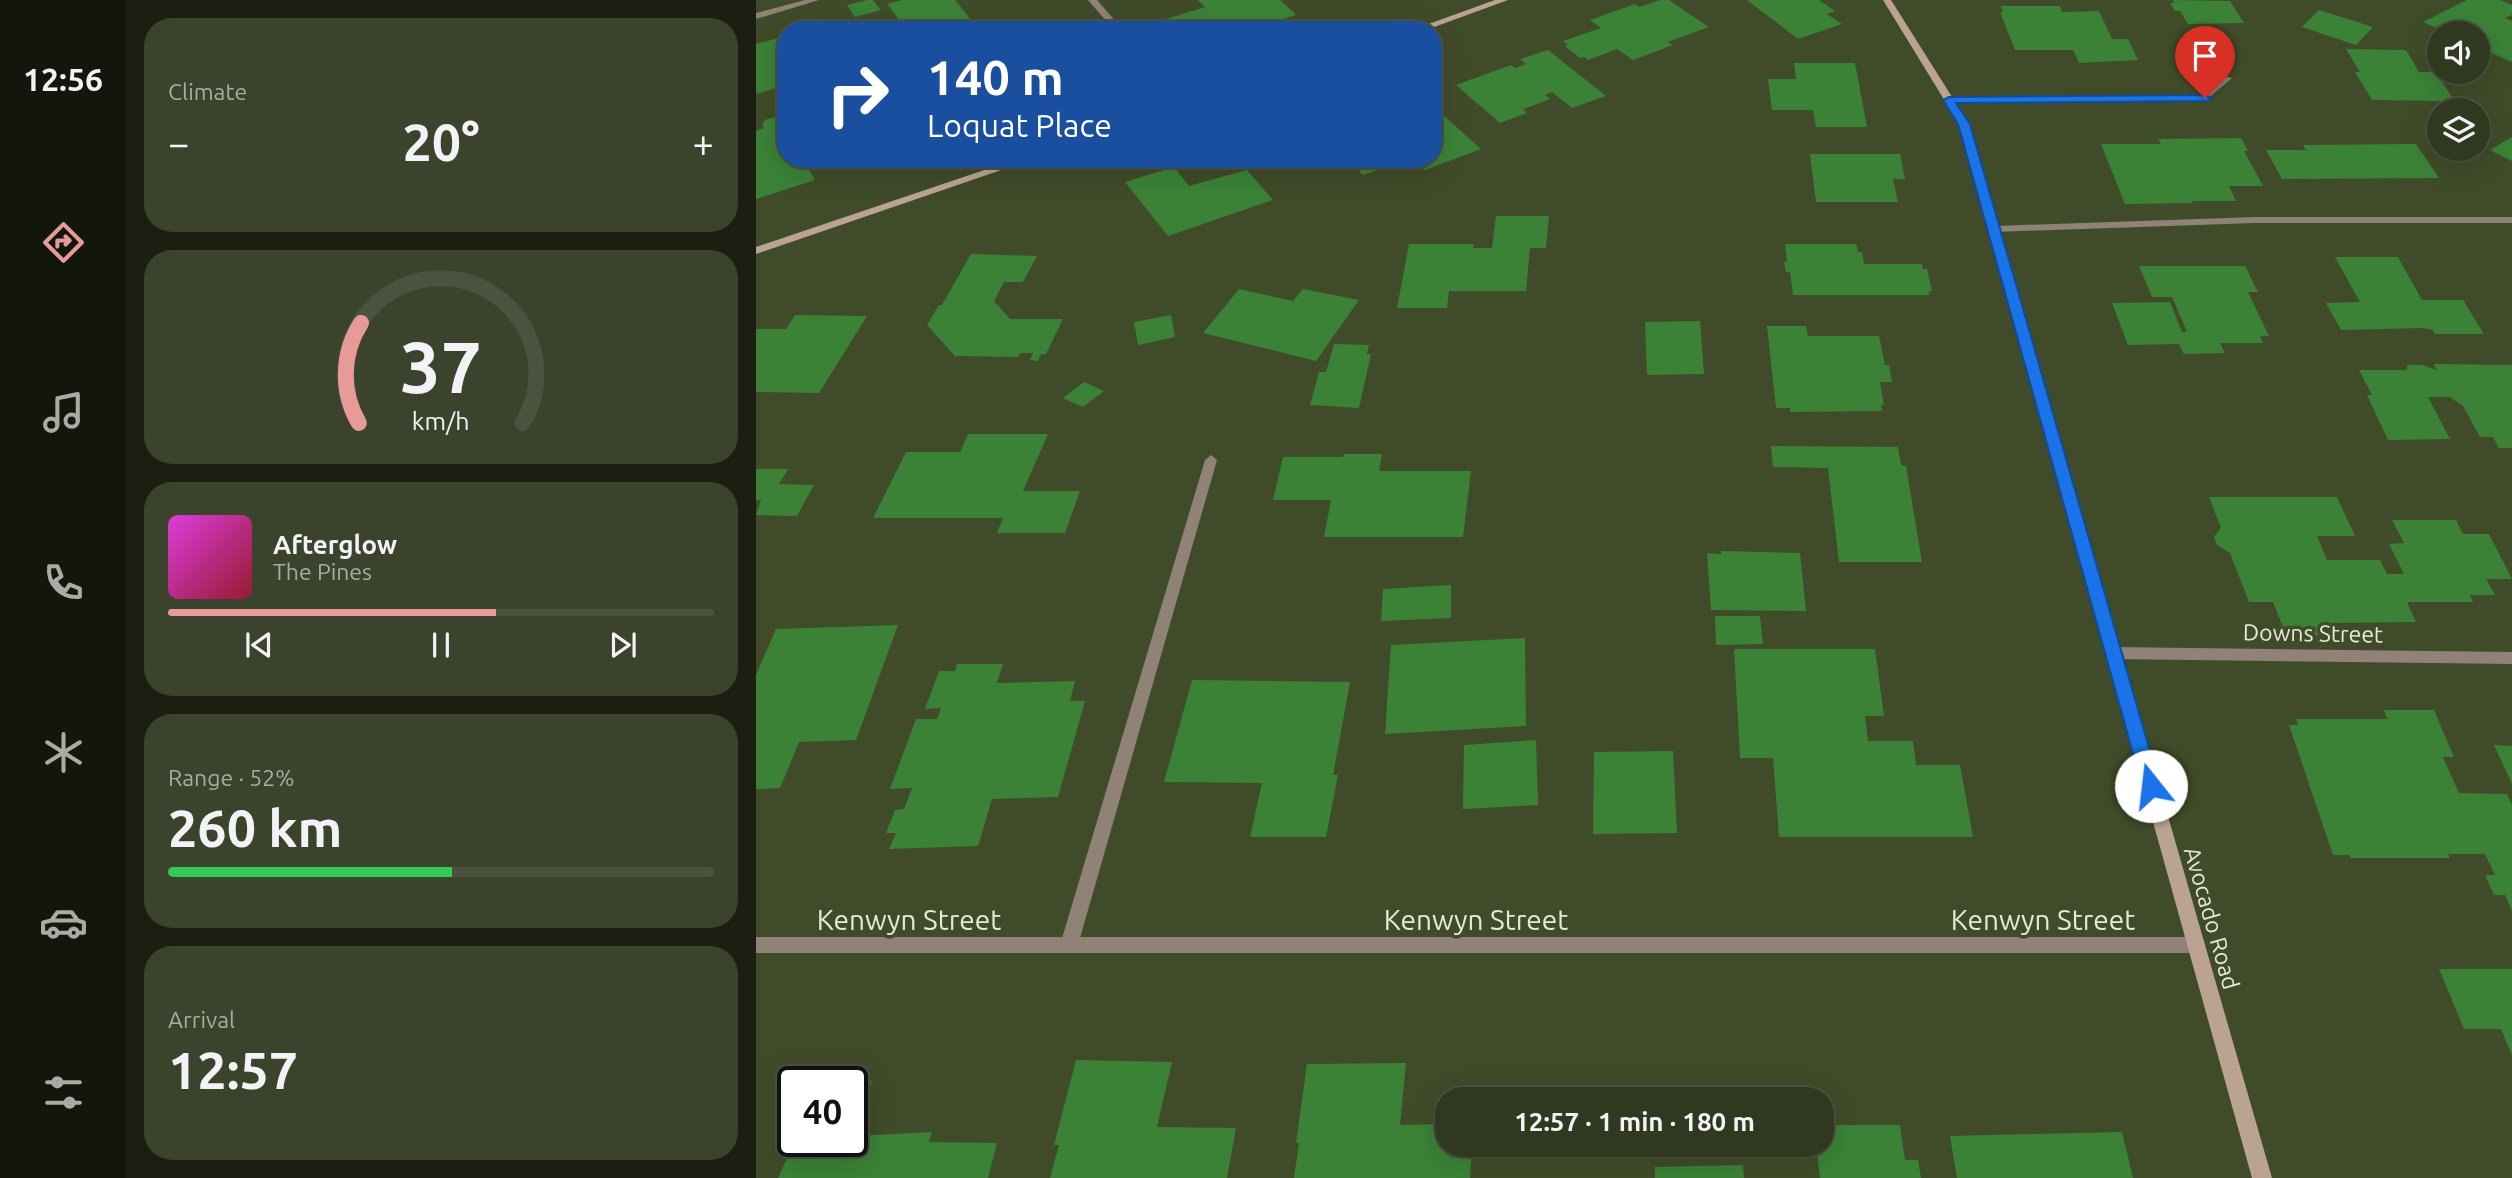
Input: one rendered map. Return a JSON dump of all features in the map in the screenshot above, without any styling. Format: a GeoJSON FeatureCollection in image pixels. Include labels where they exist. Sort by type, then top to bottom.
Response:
{"type":"FeatureCollection","features":[{"type":"Feature","properties":{"kind":"street"},"geometry":{"type":"LineString","coordinates":[[756,16],[815,0]]}},
{"type":"Feature","properties":{"kind":"street"},"geometry":{"type":"LineString","coordinates":[[1091,0],[1111,21]]}},
{"type":"Feature","properties":{"kind":"street"},"geometry":{"type":"LineString","coordinates":[[1442,21],[1504,0]]}},
{"type":"Feature","properties":{"kind":"street","name":"Avocado Road"},"geometry":{"type":"LineString","coordinates":[[1887,0],[1964,124],[2262,1178]]}},
{"type":"Feature","properties":{"kind":"street"},"geometry":{"type":"LineString","coordinates":[[1949,100],[2205,98],[2227,78]]}},
{"type":"Feature","properties":{"kind":"street"},"geometry":{"type":"LineString","coordinates":[[756,251],[1001,168]]}},
{"type":"Feature","properties":{"kind":"street"},"geometry":{"type":"LineString","coordinates":[[1994,229],[2255,220],[2512,220]]}},
{"type":"Feature","properties":{"kind":"street"},"geometry":{"type":"LineString","coordinates":[[1069,945],[1211,460]]}},
{"type":"Feature","properties":{"kind":"street","name":"Downs Street"},"geometry":{"type":"LineString","coordinates":[[2113,653],[2512,658]]}},
{"type":"Feature","properties":{"kind":"street","name":"Kenwyn Street"},"geometry":{"type":"LineString","coordinates":[[756,945],[2196,945]]}},
{"type":"Feature","properties":{"kind":"building"},"geometry":{"type":"Polygon","coordinates":[[[873,0],[881,10],[855,17],[847,5],[873,0]]]}},
{"type":"Feature","properties":{"kind":"building"},"geometry":{"type":"Polygon","coordinates":[[[902,0],[955,0],[972,21],[900,21],[887,4],[902,0]]]}},
{"type":"Feature","properties":{"kind":"building"},"geometry":{"type":"Polygon","coordinates":[[[1198,0],[1280,0],[1296,15],[1277,21],[1160,21],[1205,7],[1198,0]]]}},
{"type":"Feature","properties":{"kind":"building"},"geometry":{"type":"Polygon","coordinates":[[[1660,0],[1669,0],[1709,27],[1668,42],[1673,45],[1633,60],[1617,49],[1588,60],[1580,58],[1565,46],[1568,45],[1563,41],[1601,28],[1590,20],[1635,4],[1640,7],[1660,0]]]}},
{"type":"Feature","properties":{"kind":"building"},"geometry":{"type":"Polygon","coordinates":[[[1747,0],[1819,0],[1835,11],[1827,14],[1842,24],[1798,39],[1747,0]]]}},
{"type":"Feature","properties":{"kind":"building"},"geometry":{"type":"Polygon","coordinates":[[[2173,0],[2230,1],[2244,23],[2188,24],[2180,11],[2175,11],[2170,3],[2174,3],[2173,0]]]}},
{"type":"Feature","properties":{"kind":"building"},"geometry":{"type":"Polygon","coordinates":[[[2467,0],[2500,0],[2512,5],[2512,15],[2505,18],[2512,21],[2512,62],[2490,52],[2490,21],[2423,22],[2467,0]]]}},
{"type":"Feature","properties":{"kind":"building"},"geometry":{"type":"Polygon","coordinates":[[[2001,6],[2060,6],[2062,12],[2099,11],[2112,39],[2128,39],[2138,60],[2079,63],[2073,50],[2015,50],[2000,12],[2003,12],[2001,6]]]}},
{"type":"Feature","properties":{"kind":"building"},"geometry":{"type":"Polygon","coordinates":[[[2319,10],[2373,27],[2356,45],[2302,27],[2319,10]]]}},
{"type":"Feature","properties":{"kind":"building"},"geometry":{"type":"Polygon","coordinates":[[[777,38],[777,88],[756,94],[756,44],[777,38]]]}},
{"type":"Feature","properties":{"kind":"building"},"geometry":{"type":"Polygon","coordinates":[[[2346,49],[2406,50],[2419,72],[2427,72],[2427,84],[2443,84],[2453,98],[2372,100],[2355,72],[2360,72],[2346,49]]]}},
{"type":"Feature","properties":{"kind":"building"},"geometry":{"type":"Polygon","coordinates":[[[1548,50],[1606,96],[1572,108],[1552,92],[1545,95],[1550,99],[1523,109],[1527,113],[1500,123],[1456,85],[1511,65],[1515,68],[1526,64],[1520,59],[1548,50]]]}},
{"type":"Feature","properties":{"kind":"building"},"geometry":{"type":"Polygon","coordinates":[[[1794,63],[1855,63],[1867,127],[1816,127],[1813,110],[1772,110],[1768,79],[1796,79],[1794,63]]]}},
{"type":"Feature","properties":{"kind":"building"},"geometry":{"type":"Polygon","coordinates":[[[1442,114],[1481,149],[1442,164],[1442,114]]]}},
{"type":"Feature","properties":{"kind":"building"},"geometry":{"type":"Polygon","coordinates":[[[777,116],[777,168],[808,168],[815,180],[756,199],[756,131],[764,128],[762,124],[765,120],[777,116]]]}},
{"type":"Feature","properties":{"kind":"building"},"geometry":{"type":"Polygon","coordinates":[[[2512,137],[2512,161],[2490,150],[2512,137]]]}},
{"type":"Feature","properties":{"kind":"building"},"geometry":{"type":"Polygon","coordinates":[[[2241,138],[2248,151],[2244,151],[2263,186],[2229,186],[2236,201],[2192,201],[2193,203],[2125,204],[2101,144],[2161,144],[2158,139],[2241,138]]]}},
{"type":"Feature","properties":{"kind":"building"},"geometry":{"type":"Polygon","coordinates":[[[2416,144],[2439,178],[2282,179],[2266,150],[2306,150],[2303,145],[2416,144]]]}},
{"type":"Feature","properties":{"kind":"building"},"geometry":{"type":"Polygon","coordinates":[[[1810,154],[1900,154],[1905,179],[1893,179],[1898,202],[1816,202],[1810,154]]]}},
{"type":"Feature","properties":{"kind":"building"},"geometry":{"type":"Polygon","coordinates":[[[1175,168],[1189,186],[1247,170],[1273,200],[1168,236],[1125,182],[1175,168]]]}},
{"type":"Feature","properties":{"kind":"building"},"geometry":{"type":"Polygon","coordinates":[[[1356,168],[1383,168],[1363,175],[1356,168]]]}},
{"type":"Feature","properties":{"kind":"building"},"geometry":{"type":"Polygon","coordinates":[[[1496,216],[1549,216],[1546,248],[1530,248],[1526,291],[1449,291],[1447,308],[1397,308],[1409,244],[1474,244],[1473,248],[1492,248],[1496,216]]]}},
{"type":"Feature","properties":{"kind":"building"},"geometry":{"type":"Polygon","coordinates":[[[1785,244],[1856,244],[1858,252],[1862,252],[1864,264],[1922,264],[1923,269],[1927,269],[1932,291],[1929,291],[1929,295],[1793,295],[1790,272],[1786,272],[1784,262],[1787,262],[1785,244]]]}},
{"type":"Feature","properties":{"kind":"building"},"geometry":{"type":"Polygon","coordinates":[[[971,254],[1037,256],[1023,282],[1004,282],[994,301],[1010,319],[1063,319],[1046,354],[1041,354],[1038,361],[1030,360],[1033,353],[1020,353],[1018,357],[955,356],[927,325],[939,305],[942,305],[971,254]]]}},
{"type":"Feature","properties":{"kind":"building"},"geometry":{"type":"Polygon","coordinates":[[[2335,257],[2398,257],[2422,300],[2463,300],[2484,334],[2435,334],[2433,330],[2423,328],[2341,330],[2326,303],[2360,302],[2335,257]]]}},
{"type":"Feature","properties":{"kind":"building"},"geometry":{"type":"Polygon","coordinates":[[[2139,266],[2245,266],[2258,292],[2248,292],[2269,336],[2260,336],[2263,343],[2220,343],[2225,353],[2184,354],[2179,344],[2128,345],[2112,303],[2170,302],[2182,332],[2187,332],[2172,297],[2152,297],[2139,266]]]}},
{"type":"Feature","properties":{"kind":"building"},"geometry":{"type":"Polygon","coordinates":[[[1239,289],[1293,301],[1303,289],[1359,300],[1316,361],[1203,333],[1239,289]]]}},
{"type":"Feature","properties":{"kind":"building"},"geometry":{"type":"Polygon","coordinates":[[[795,315],[867,316],[819,393],[756,392],[756,329],[786,329],[795,315]]]}},
{"type":"Feature","properties":{"kind":"building"},"geometry":{"type":"Polygon","coordinates":[[[1171,315],[1175,337],[1138,345],[1134,322],[1171,315]]]}},
{"type":"Feature","properties":{"kind":"building"},"geometry":{"type":"Polygon","coordinates":[[[1700,321],[1704,374],[1647,375],[1645,322],[1700,321]]]}},
{"type":"Feature","properties":{"kind":"building"},"geometry":{"type":"Polygon","coordinates":[[[1767,326],[1806,326],[1808,336],[1879,336],[1885,365],[1889,365],[1892,382],[1880,382],[1884,405],[1881,405],[1882,411],[1790,412],[1790,408],[1776,408],[1767,326]]]}},
{"type":"Feature","properties":{"kind":"building"},"geometry":{"type":"Polygon","coordinates":[[[1334,344],[1369,345],[1367,354],[1371,354],[1359,408],[1310,405],[1319,372],[1326,372],[1334,344]]]}},
{"type":"Feature","properties":{"kind":"building"},"geometry":{"type":"Polygon","coordinates":[[[2434,364],[2512,365],[2512,448],[2499,448],[2493,437],[2480,437],[2463,406],[2450,397],[2428,397],[2450,439],[2388,440],[2367,395],[2372,395],[2359,370],[2406,370],[2408,365],[2422,365],[2437,370],[2434,364]]]}},
{"type":"Feature","properties":{"kind":"building"},"geometry":{"type":"Polygon","coordinates":[[[1084,382],[1104,391],[1083,407],[1063,398],[1084,382]]]}},
{"type":"Feature","properties":{"kind":"building"},"geometry":{"type":"Polygon","coordinates":[[[968,434],[1048,434],[1023,491],[1080,491],[1065,533],[997,533],[1003,518],[873,518],[906,452],[960,452],[968,434]]]}},
{"type":"Feature","properties":{"kind":"building"},"geometry":{"type":"Polygon","coordinates":[[[1771,446],[1898,447],[1901,465],[1906,466],[1922,562],[1839,562],[1828,468],[1773,467],[1771,446]]]}},
{"type":"Feature","properties":{"kind":"building"},"geometry":{"type":"Polygon","coordinates":[[[1344,454],[1382,454],[1379,471],[1471,471],[1463,537],[1324,537],[1331,500],[1273,500],[1283,457],[1343,457],[1344,454]]]}},
{"type":"Feature","properties":{"kind":"building"},"geometry":{"type":"Polygon","coordinates":[[[756,469],[788,469],[779,484],[814,485],[797,516],[756,515],[761,500],[756,500],[756,469]]]}},
{"type":"Feature","properties":{"kind":"building"},"geometry":{"type":"Polygon","coordinates":[[[2209,497],[2337,497],[2355,536],[2317,536],[2327,560],[2380,560],[2387,574],[2404,574],[2389,544],[2404,543],[2392,520],[2456,520],[2463,534],[2489,534],[2512,579],[2486,579],[2495,595],[2470,595],[2473,602],[2407,602],[2416,622],[2336,623],[2341,635],[2286,635],[2273,602],[2249,602],[2230,553],[2217,545],[2214,537],[2221,528],[2209,497]]]}},
{"type":"Feature","properties":{"kind":"building"},"geometry":{"type":"Polygon","coordinates":[[[1721,551],[1800,553],[1806,611],[1711,610],[1707,553],[1721,554],[1721,551]]]}},
{"type":"Feature","properties":{"kind":"building"},"geometry":{"type":"Polygon","coordinates":[[[1451,585],[1451,618],[1381,621],[1383,589],[1451,585]]]}},
{"type":"Feature","properties":{"kind":"building"},"geometry":{"type":"Polygon","coordinates":[[[1715,616],[1760,616],[1763,644],[1716,645],[1715,616]]]}},
{"type":"Feature","properties":{"kind":"building"},"geometry":{"type":"Polygon","coordinates":[[[898,625],[856,740],[799,742],[780,788],[756,789],[756,675],[776,629],[898,625]]]}},
{"type":"Feature","properties":{"kind":"building"},"geometry":{"type":"Polygon","coordinates":[[[1525,638],[1526,726],[1385,734],[1391,645],[1525,638]]]}},
{"type":"Feature","properties":{"kind":"building"},"geometry":{"type":"Polygon","coordinates":[[[1734,649],[1875,649],[1884,716],[1865,716],[1868,741],[1913,741],[1916,765],[1960,765],[1973,837],[1779,837],[1773,758],[1740,758],[1734,649]]]}},
{"type":"Feature","properties":{"kind":"building"},"geometry":{"type":"Polygon","coordinates":[[[957,664],[1003,664],[997,683],[1075,681],[1070,701],[1085,701],[1058,797],[992,799],[978,846],[889,849],[896,833],[886,833],[895,810],[904,809],[912,788],[890,789],[916,719],[937,719],[941,708],[925,709],[939,671],[955,671],[957,664]]]}},
{"type":"Feature","properties":{"kind":"building"},"geometry":{"type":"Polygon","coordinates":[[[1192,680],[1350,682],[1333,775],[1338,775],[1326,837],[1250,837],[1262,783],[1164,782],[1192,680]]]}},
{"type":"Feature","properties":{"kind":"building"},"geometry":{"type":"Polygon","coordinates":[[[2384,710],[2434,710],[2454,757],[2443,757],[2459,793],[2507,794],[2512,805],[2512,911],[2505,895],[2494,895],[2485,875],[2495,875],[2485,854],[2448,854],[2450,858],[2351,858],[2349,855],[2333,855],[2289,725],[2298,725],[2296,719],[2387,719],[2384,710]]]}},
{"type":"Feature","properties":{"kind":"building"},"geometry":{"type":"Polygon","coordinates":[[[1536,740],[1538,805],[1463,809],[1464,745],[1536,740]]]}},
{"type":"Feature","properties":{"kind":"building"},"geometry":{"type":"Polygon","coordinates":[[[2494,745],[2512,746],[2512,784],[2494,745]]]}},
{"type":"Feature","properties":{"kind":"building"},"geometry":{"type":"Polygon","coordinates":[[[1673,751],[1677,833],[1593,834],[1594,752],[1673,751]]]}},
{"type":"Feature","properties":{"kind":"building"},"geometry":{"type":"Polygon","coordinates":[[[2439,969],[2512,969],[2512,1055],[2501,1029],[2464,1029],[2439,969]]]}},
{"type":"Feature","properties":{"kind":"building"},"geometry":{"type":"Polygon","coordinates":[[[1076,1060],[1172,1062],[1157,1127],[1236,1128],[1227,1178],[1050,1178],[1059,1145],[1054,1145],[1076,1060]]]}},
{"type":"Feature","properties":{"kind":"building"},"geometry":{"type":"Polygon","coordinates":[[[1406,1063],[1400,1125],[1435,1124],[1435,1157],[1471,1157],[1470,1178],[1294,1178],[1307,1064],[1406,1063]]]}},
{"type":"Feature","properties":{"kind":"building"},"geometry":{"type":"Polygon","coordinates":[[[1834,1125],[1900,1125],[1905,1160],[1918,1160],[1921,1178],[1820,1178],[1818,1157],[1834,1157],[1834,1125]]]}},
{"type":"Feature","properties":{"kind":"building"},"geometry":{"type":"Polygon","coordinates":[[[932,1132],[929,1142],[997,1143],[988,1178],[778,1178],[788,1157],[868,1157],[868,1135],[932,1132]]]}},
{"type":"Feature","properties":{"kind":"building"},"geometry":{"type":"Polygon","coordinates":[[[2122,1132],[2133,1178],[1957,1178],[1950,1136],[2122,1132]]]}},
{"type":"Feature","properties":{"kind":"building"},"geometry":{"type":"Polygon","coordinates":[[[1743,1165],[1744,1178],[1655,1178],[1655,1167],[1743,1165]]]}},
{"type":"Feature","properties":{"kind":"route"},"geometry":{"type":"LineString","coordinates":[[2151,786],[1964,124],[1949,100],[2205,98]]}}]}
